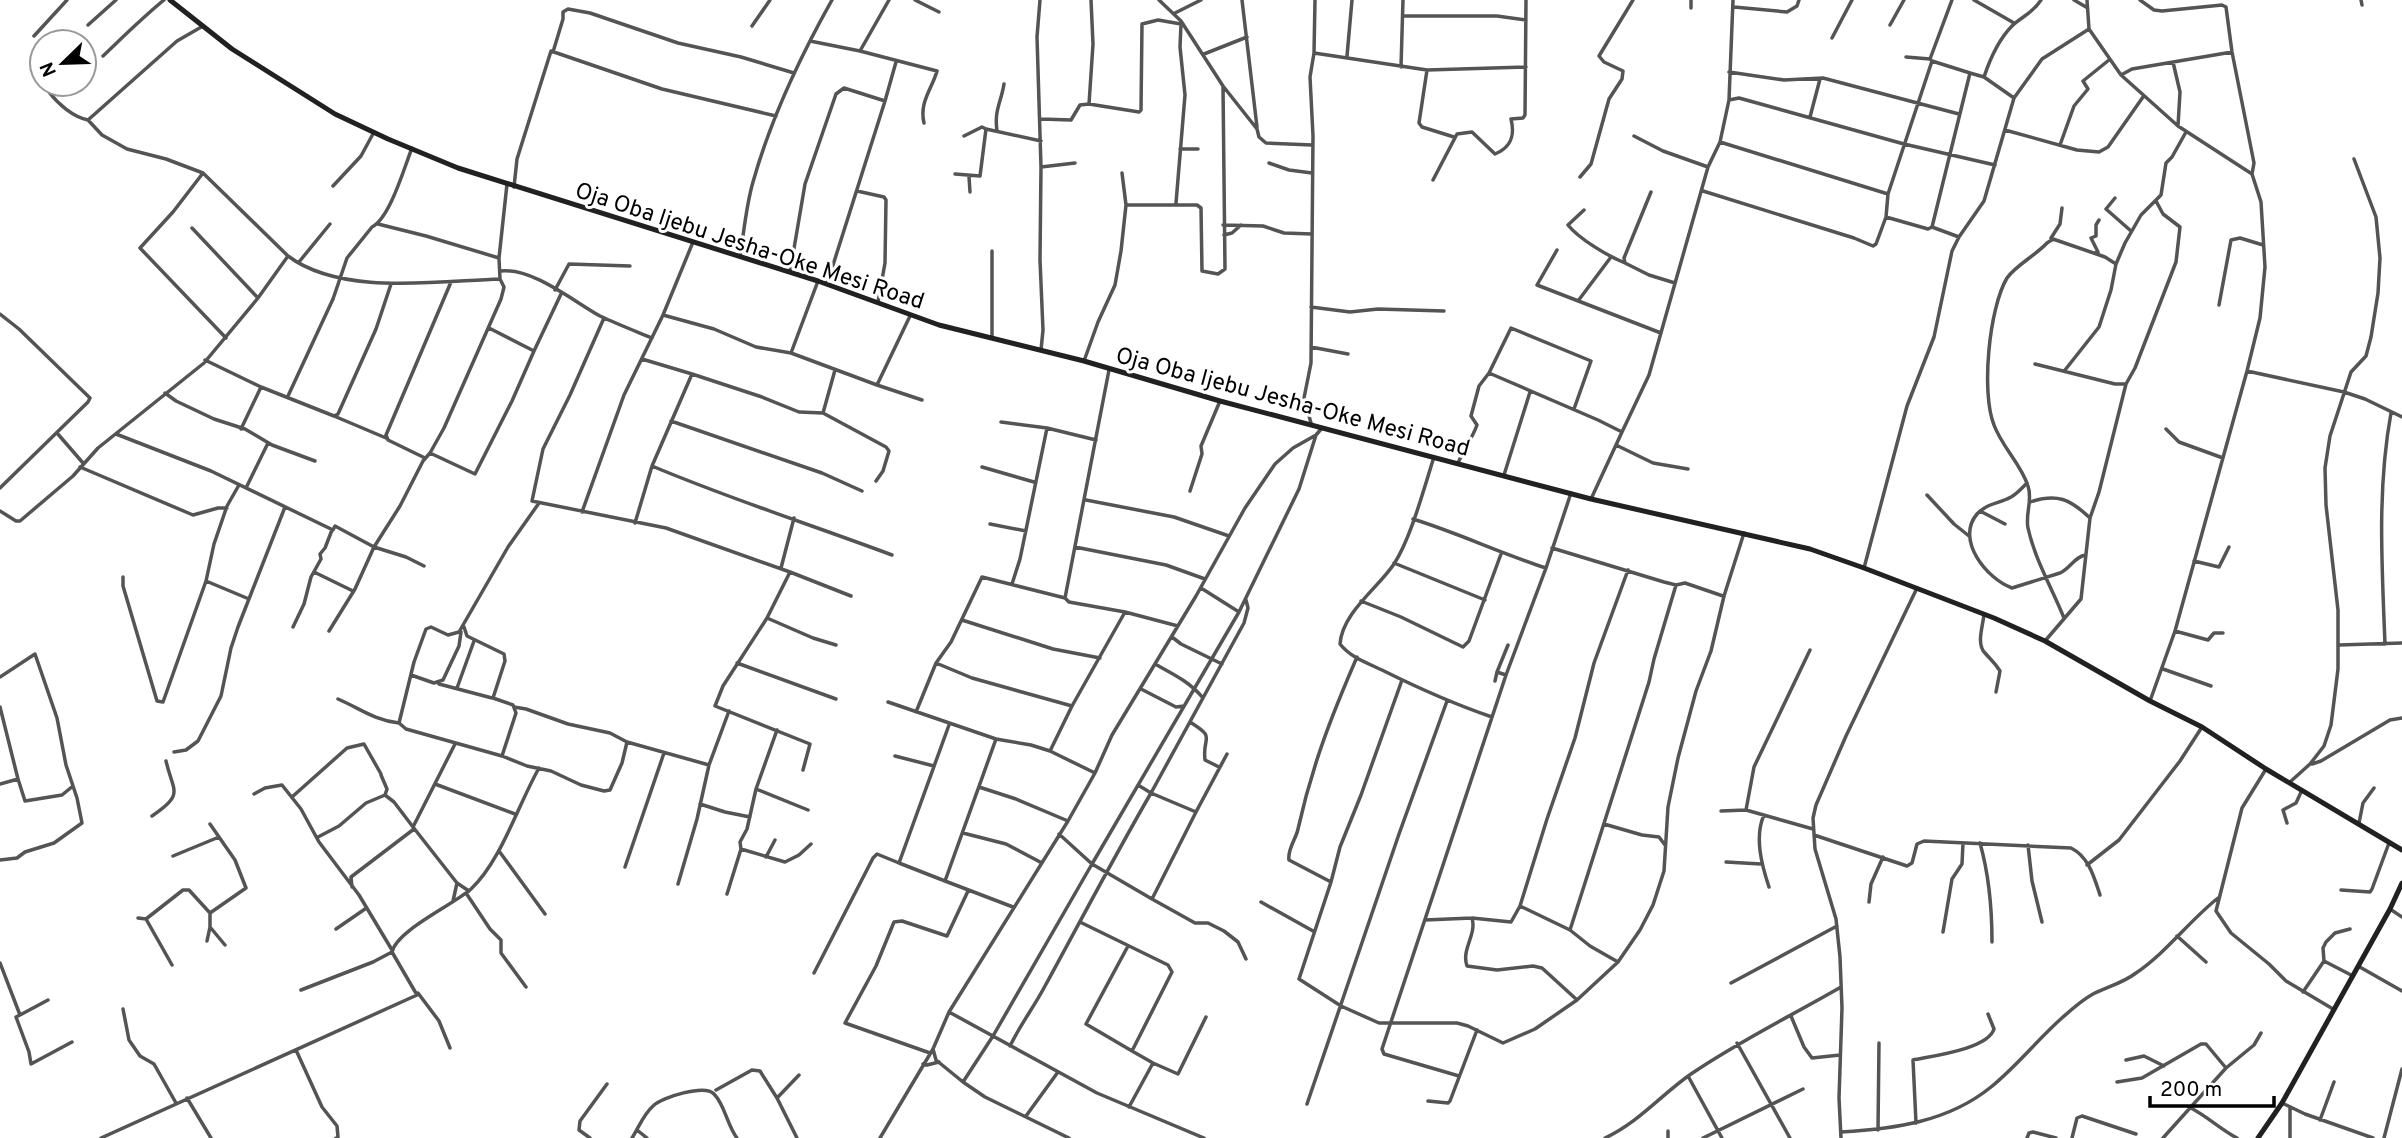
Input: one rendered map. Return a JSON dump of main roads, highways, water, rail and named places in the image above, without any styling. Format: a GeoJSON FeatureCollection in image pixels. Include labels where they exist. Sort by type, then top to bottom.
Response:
{"type":"FeatureCollection","features":[{"type":"Feature","properties":{"kind":"main road","name":"Oja Oba Ijebu Jesha-Oke Mesi Road"},"geometry":{"type":"LineString","coordinates":[[170,0],[232,49],[335,114],[458,169],[818,281],[909,316],[1591,499],[1810,549],[1917,588],[2045,640],[2150,701],[2202,727],[2266,769],[2402,850]]}},
{"type":"Feature","properties":{"kind":"main road"},"geometry":{"type":"LineString","coordinates":[[2258,1138],[2282,1103],[2402,883]]}}]}
